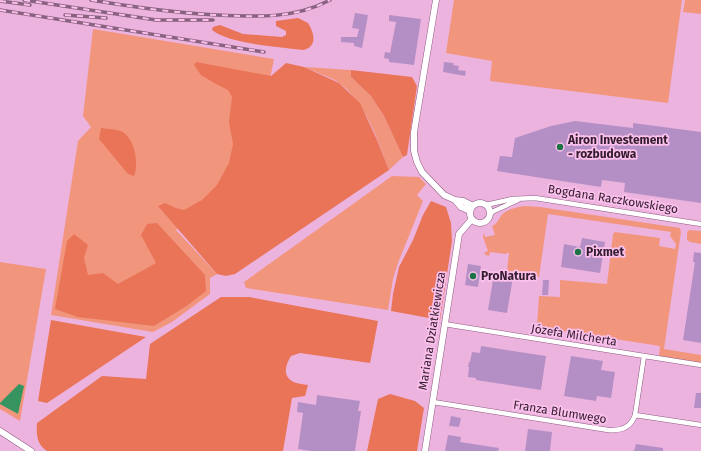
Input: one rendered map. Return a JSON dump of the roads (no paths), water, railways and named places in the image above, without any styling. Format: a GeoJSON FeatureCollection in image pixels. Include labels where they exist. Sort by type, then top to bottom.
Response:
{"type":"FeatureCollection","features":[{"type":"Feature","properties":{"kind":"street"},"geometry":{"type":"LineString","coordinates":[[436,0],[414,132],[414,151],[419,167],[425,176],[444,195],[455,200],[461,207],[472,208],[472,219]]}},
{"type":"Feature","properties":{"kind":"street","name":"Bogdana Raczkowskiego"},"geometry":{"type":"LineString","coordinates":[[472,208],[480,203],[486,205],[512,198],[535,198],[701,224]]}},
{"type":"Feature","properties":{"kind":"street","name":"Bogdana Raczkowskiego"},"geometry":{"type":"LineString","coordinates":[[472,219],[478,222],[483,222],[488,219],[490,214],[504,205],[521,198]]}},
{"type":"Feature","properties":{"kind":"street"},"geometry":{"type":"LineString","coordinates":[[486,205],[490,214]]}},
{"type":"Feature","properties":{"kind":"street","name":"Mariana Dziatkiewicza"},"geometry":{"type":"LineString","coordinates":[[425,451],[458,234],[472,219]]}},
{"type":"Feature","properties":{"kind":"street","name":"Józefa Milcherta"},"geometry":{"type":"LineString","coordinates":[[444,324],[701,365]]}},
{"type":"Feature","properties":{"kind":"street"},"geometry":{"type":"LineString","coordinates":[[644,356],[635,415],[701,425]]}},
{"type":"Feature","properties":{"kind":"street","name":"Franza Blumwego"},"geometry":{"type":"LineString","coordinates":[[433,402],[614,430],[629,426],[635,415]]}},
{"type":"Feature","properties":{"kind":"street"},"geometry":{"type":"LineString","coordinates":[[0,431],[23,449],[31,451]]}},
{"type":"Feature","properties":{"kind":"railway"},"geometry":{"type":"LineString","coordinates":[[24,0],[156,20],[213,20]]}},
{"type":"Feature","properties":{"kind":"railway"},"geometry":{"type":"LineString","coordinates":[[91,0],[170,11],[246,16],[289,14],[303,11],[330,0]]}},
{"type":"Feature","properties":{"kind":"railway"},"geometry":{"type":"LineString","coordinates":[[0,1],[30,5]]}},
{"type":"Feature","properties":{"kind":"railway"},"geometry":{"type":"LineString","coordinates":[[0,10],[264,52]]}},
{"type":"Feature","properties":{"kind":"railway"},"geometry":{"type":"LineString","coordinates":[[65,15],[106,18]]}},
{"type":"Feature","properties":{"kind":"place","name":"Airon Investement - rozbudowa"},"geometry":{"type":"Point","coordinates":[560,147]}},
{"type":"Feature","properties":{"kind":"place","name":"Pixmet"},"geometry":{"type":"Point","coordinates":[578,252]}},
{"type":"Feature","properties":{"kind":"place","name":"ProNatura"},"geometry":{"type":"Point","coordinates":[473,276]}}]}
